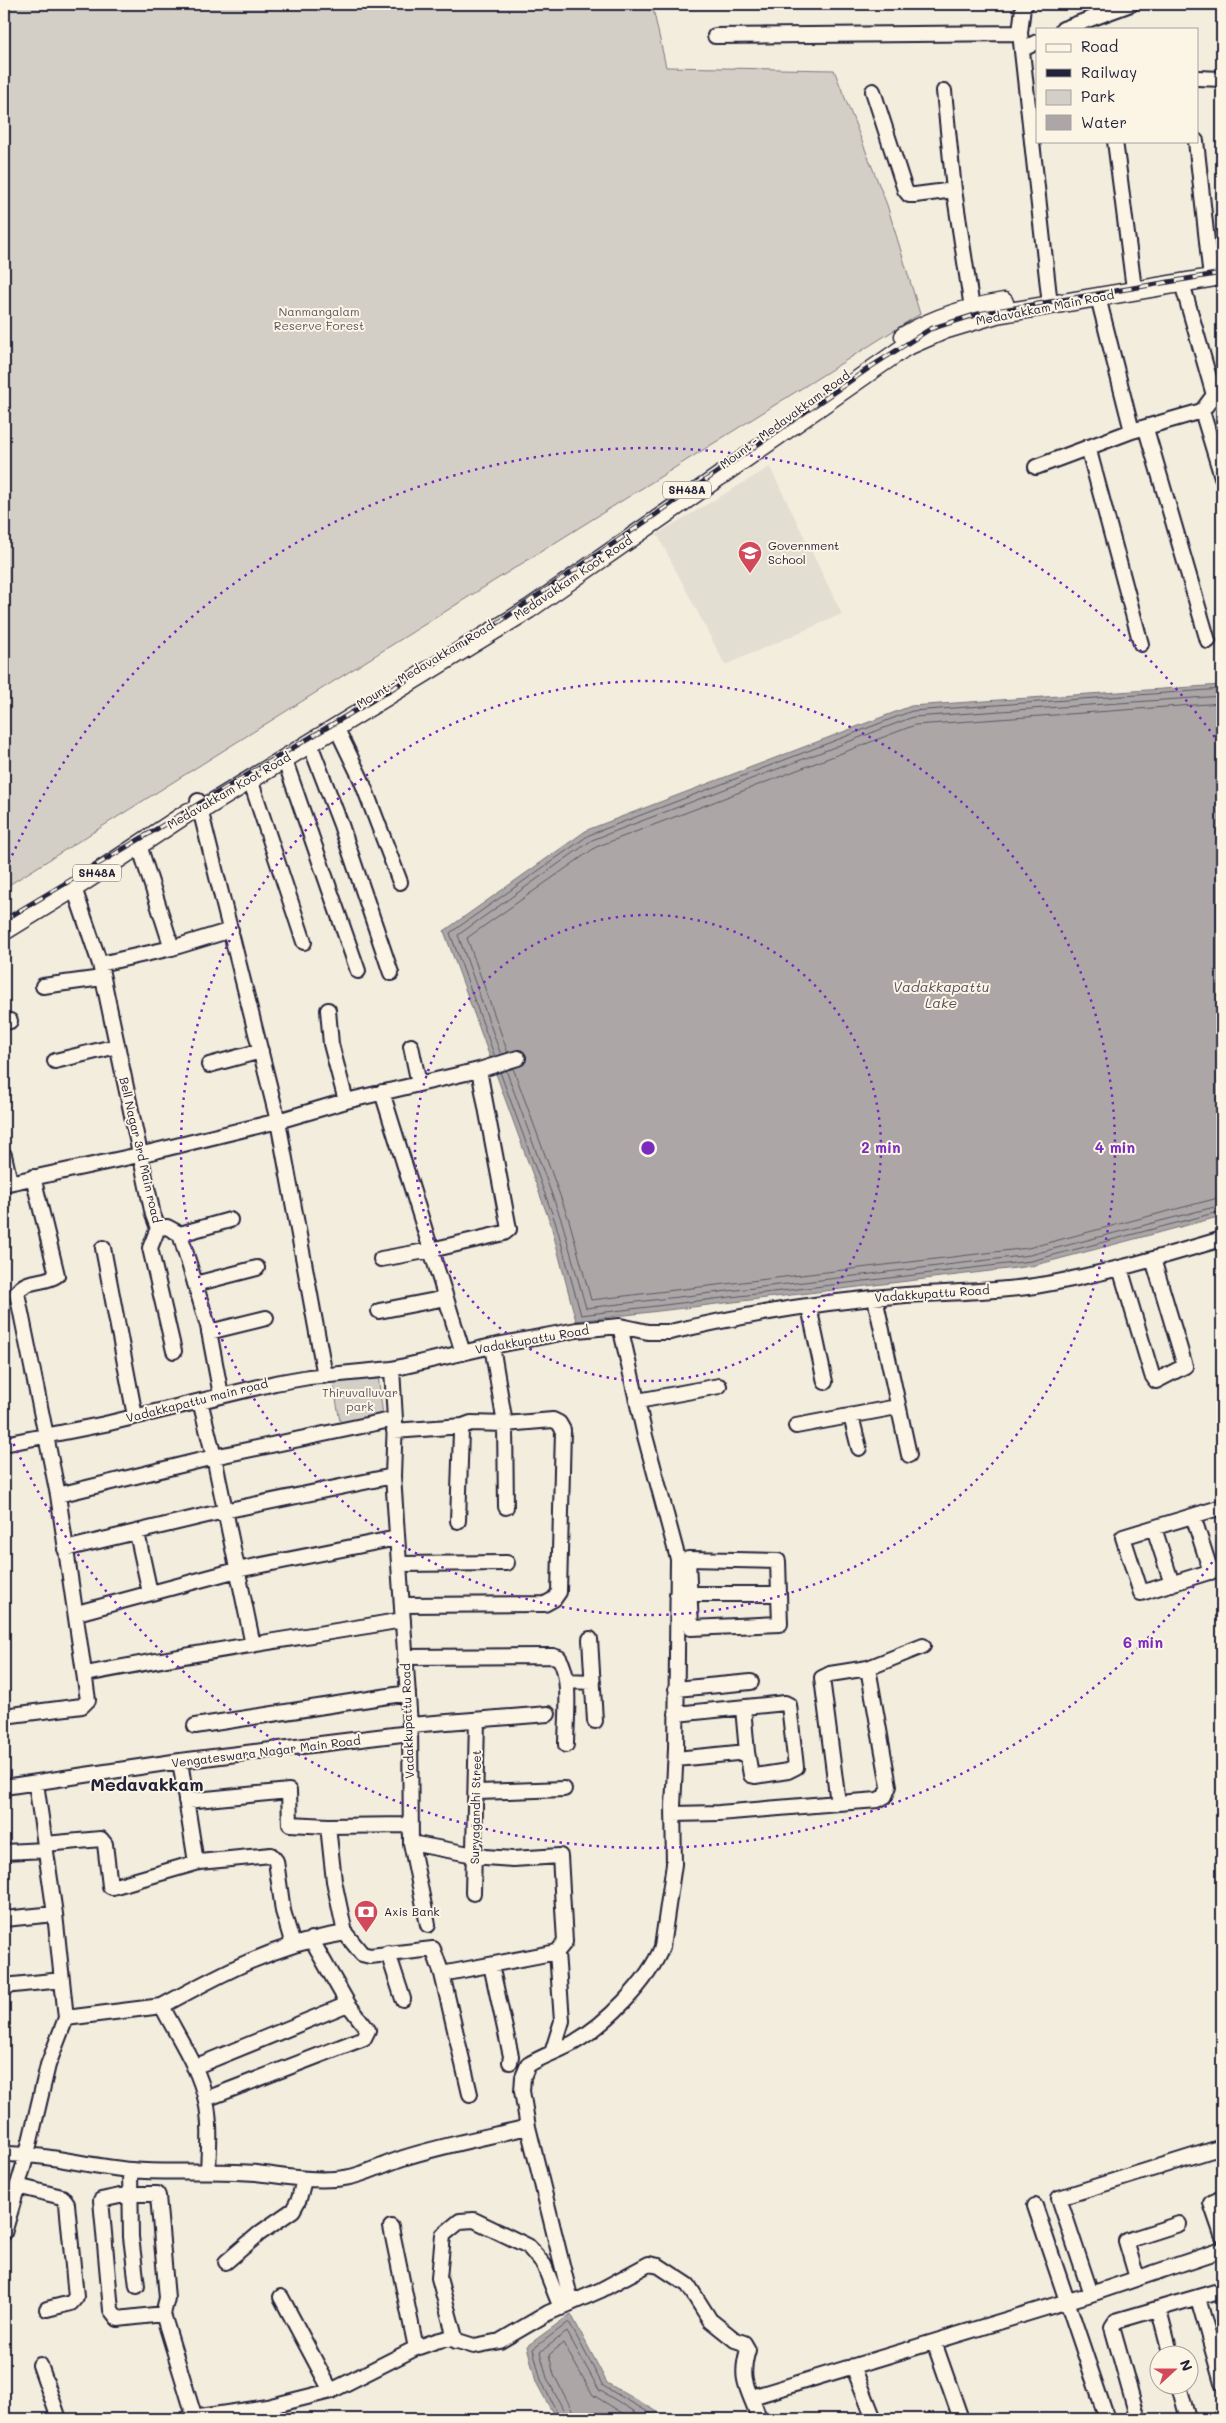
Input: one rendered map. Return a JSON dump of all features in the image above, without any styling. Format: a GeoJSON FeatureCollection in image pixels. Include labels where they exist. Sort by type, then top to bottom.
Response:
{"type":"FeatureCollection","features":[{"type":"Feature","properties":{"kind":"main road","name":"Mount - Medavakkam Road"},"geometry":{"type":"LineString","coordinates":[[196,808],[466,643],[750,447],[797,410],[901,337],[928,322],[972,308],[1050,300],[1133,281],[1217,272]]}},
{"type":"Feature","properties":{"kind":"main road","name":"Medavakkam Main Road"},"geometry":{"type":"LineString","coordinates":[[852,383],[905,347],[926,336],[997,314],[1050,300],[1098,297],[1182,283],[1217,272]]}},
{"type":"Feature","properties":{"kind":"main road","name":"Medavakkam Koot Road"},"geometry":{"type":"LineString","coordinates":[[4,931],[74,888],[196,808],[310,744],[529,609],[852,383]]}},
{"type":"Feature","properties":{"kind":"street"},"geometry":{"type":"LineString","coordinates":[[1066,28],[1131,4]]}},
{"type":"Feature","properties":{"kind":"street"},"geometry":{"type":"LineString","coordinates":[[1027,5],[1020,33],[1031,78],[1036,136]]}},
{"type":"Feature","properties":{"kind":"street"},"geometry":{"type":"LineString","coordinates":[[715,36],[1020,33]]}},
{"type":"Feature","properties":{"kind":"street"},"geometry":{"type":"LineString","coordinates":[[1023,48],[1036,42]]}},
{"type":"Feature","properties":{"kind":"street"},"geometry":{"type":"LineString","coordinates":[[1198,78],[1222,79]]}},
{"type":"Feature","properties":{"kind":"street"},"geometry":{"type":"LineString","coordinates":[[873,90],[905,190],[910,195],[954,190]]}},
{"type":"Feature","properties":{"kind":"street"},"geometry":{"type":"LineString","coordinates":[[944,91],[954,190],[972,308]]}},
{"type":"Feature","properties":{"kind":"street"},"geometry":{"type":"LineString","coordinates":[[1036,142],[1050,300]]}},
{"type":"Feature","properties":{"kind":"street"},"geometry":{"type":"LineString","coordinates":[[1116,142],[1133,281]]}},
{"type":"Feature","properties":{"kind":"street"},"geometry":{"type":"LineString","coordinates":[[1196,142],[1217,272]]}},
{"type":"Feature","properties":{"kind":"street"},"geometry":{"type":"LineString","coordinates":[[1036,467],[1088,447],[1202,411],[1218,394],[1182,283]]}},
{"type":"Feature","properties":{"kind":"street"},"geometry":{"type":"LineString","coordinates":[[1098,297],[1208,641]]}},
{"type":"Feature","properties":{"kind":"street"},"geometry":{"type":"LineString","coordinates":[[1202,411],[1222,477]]}},
{"type":"Feature","properties":{"kind":"street"},"geometry":{"type":"LineString","coordinates":[[1088,447],[1141,644]]}},
{"type":"Feature","properties":{"kind":"street"},"geometry":{"type":"LineString","coordinates":[[336,727],[361,779],[400,882]]}},
{"type":"Feature","properties":{"kind":"street"},"geometry":{"type":"LineString","coordinates":[[310,744],[341,825],[390,973]]}},
{"type":"Feature","properties":{"kind":"street"},"geometry":{"type":"LineString","coordinates":[[284,758],[358,971]]}},
{"type":"Feature","properties":{"kind":"street"},"geometry":{"type":"LineString","coordinates":[[250,779],[304,942]]}},
{"type":"Feature","properties":{"kind":"street"},"geometry":{"type":"LineString","coordinates":[[196,808],[231,930],[278,1121],[326,1376]]}},
{"type":"Feature","properties":{"kind":"street"},"geometry":{"type":"LineString","coordinates":[[139,845],[172,948]]}},
{"type":"Feature","properties":{"kind":"street","name":"Bell Nagar 3rd Main road"},"geometry":{"type":"LineString","coordinates":[[74,888],[101,971],[139,1155],[158,1228],[167,1227],[180,1234]]}},
{"type":"Feature","properties":{"kind":"street"},"geometry":{"type":"LineString","coordinates":[[43,986],[101,971],[231,930]]}},
{"type":"Feature","properties":{"kind":"street"},"geometry":{"type":"LineString","coordinates":[[328,1010],[331,1044],[346,1101]]}},
{"type":"Feature","properties":{"kind":"street"},"geometry":{"type":"LineString","coordinates":[[55,1062],[116,1046]]}},
{"type":"Feature","properties":{"kind":"street"},"geometry":{"type":"LineString","coordinates":[[411,1046],[419,1084]]}},
{"type":"Feature","properties":{"kind":"street"},"geometry":{"type":"LineString","coordinates":[[209,1065],[261,1051]]}},
{"type":"Feature","properties":{"kind":"street"},"geometry":{"type":"LineString","coordinates":[[4,1155],[7,1183],[139,1155],[210,1136],[278,1121],[346,1101],[479,1070],[518,1058]]}},
{"type":"Feature","properties":{"kind":"street"},"geometry":{"type":"LineString","coordinates":[[381,1259],[431,1250],[504,1233],[509,1229],[479,1070]]}},
{"type":"Feature","properties":{"kind":"street"},"geometry":{"type":"LineString","coordinates":[[382,1092],[463,1353]]}},
{"type":"Feature","properties":{"kind":"street"},"geometry":{"type":"LineString","coordinates":[[4,1716],[82,1706],[88,1700],[77,1613],[48,1436],[17,1293],[25,1284],[52,1279],[57,1275],[32,1177]]}},
{"type":"Feature","properties":{"kind":"street"},"geometry":{"type":"LineString","coordinates":[[221,1395],[209,1332],[180,1234],[230,1220]]}},
{"type":"Feature","properties":{"kind":"street"},"geometry":{"type":"LineString","coordinates":[[158,1228],[150,1248],[174,1351]]}},
{"type":"Feature","properties":{"kind":"street","name":"Vadakkupattu Road"},"geometry":{"type":"LineString","coordinates":[[428,1925],[411,1843],[410,1729],[397,1538],[392,1369],[492,1346],[577,1330],[620,1326],[648,1332],[670,1332],[809,1307],[875,1298],[966,1293],[1035,1286],[1120,1268],[1222,1239]]}},
{"type":"Feature","properties":{"kind":"street"},"geometry":{"type":"LineString","coordinates":[[103,1248],[135,1416]]}},
{"type":"Feature","properties":{"kind":"street"},"geometry":{"type":"LineString","coordinates":[[1120,1268],[1152,1375],[1156,1381],[1186,1366],[1153,1259]]}},
{"type":"Feature","properties":{"kind":"street"},"geometry":{"type":"LineString","coordinates":[[195,1284],[258,1268]]}},
{"type":"Feature","properties":{"kind":"street"},"geometry":{"type":"LineString","coordinates":[[379,1311],[446,1298]]}},
{"type":"Feature","properties":{"kind":"street"},"geometry":{"type":"LineString","coordinates":[[875,1298],[897,1407],[909,1455]]}},
{"type":"Feature","properties":{"kind":"street"},"geometry":{"type":"LineString","coordinates":[[809,1307],[824,1382]]}},
{"type":"Feature","properties":{"kind":"street"},"geometry":{"type":"LineString","coordinates":[[209,1332],[266,1318]]}},
{"type":"Feature","properties":{"kind":"street"},"geometry":{"type":"LineString","coordinates":[[565,2306],[570,2297],[528,2127],[522,2091],[525,2070],[536,2060],[574,2043],[604,2019],[642,1982],[657,1960],[665,1934],[674,1864],[673,1814],[676,1759],[677,1629],[683,1594],[683,1559],[646,1436],[620,1326]]}},
{"type":"Feature","properties":{"kind":"street"},"geometry":{"type":"LineString","coordinates":[[492,1346],[505,1424],[506,1507]]}},
{"type":"Feature","properties":{"kind":"street","name":"Vadakkapattu main road"},"geometry":{"type":"LineString","coordinates":[[4,1444],[48,1436],[275,1383],[309,1377],[392,1369]]}},
{"type":"Feature","properties":{"kind":"street"},"geometry":{"type":"LineString","coordinates":[[638,1401],[719,1386]]}},
{"type":"Feature","properties":{"kind":"street"},"geometry":{"type":"LineString","coordinates":[[200,1401],[214,1457],[253,1645]]}},
{"type":"Feature","properties":{"kind":"street"},"geometry":{"type":"LineString","coordinates":[[796,1426],[897,1407]]}},
{"type":"Feature","properties":{"kind":"street"},"geometry":{"type":"LineString","coordinates":[[851,1416],[859,1448]]}},
{"type":"Feature","properties":{"kind":"street"},"geometry":{"type":"LineString","coordinates":[[58,1496],[214,1457],[394,1425],[463,1426],[471,1423],[505,1424],[553,1420],[559,1423],[563,1430],[559,1592],[554,1599],[545,1604],[402,1604]]}},
{"type":"Feature","properties":{"kind":"street"},"geometry":{"type":"LineString","coordinates":[[458,1521],[461,1431],[463,1426]]}},
{"type":"Feature","properties":{"kind":"street"},"geometry":{"type":"LineString","coordinates":[[65,1549],[224,1511],[394,1476]]}},
{"type":"Feature","properties":{"kind":"street"},"geometry":{"type":"LineString","coordinates":[[1193,1516],[1217,1570],[1140,1593],[1124,1537],[1222,1507]]}},
{"type":"Feature","properties":{"kind":"street"},"geometry":{"type":"LineString","coordinates":[[1154,1528],[1172,1584]]}},
{"type":"Feature","properties":{"kind":"street"},"geometry":{"type":"LineString","coordinates":[[137,1533],[150,1593]]}},
{"type":"Feature","properties":{"kind":"street"},"geometry":{"type":"LineString","coordinates":[[77,1613],[237,1570],[397,1538]]}},
{"type":"Feature","properties":{"kind":"street"},"geometry":{"type":"LineString","coordinates":[[677,1629],[780,1624],[778,1561],[683,1559]]}},
{"type":"Feature","properties":{"kind":"street"},"geometry":{"type":"LineString","coordinates":[[399,1564],[507,1563]]}},
{"type":"Feature","properties":{"kind":"street"},"geometry":{"type":"LineString","coordinates":[[683,1594],[779,1594]]}},
{"type":"Feature","properties":{"kind":"street"},"geometry":{"type":"LineString","coordinates":[[683,1594],[691,1628]]}},
{"type":"Feature","properties":{"kind":"street"},"geometry":{"type":"LineString","coordinates":[[86,1674],[181,1655],[403,1620]]}},
{"type":"Feature","properties":{"kind":"street"},"geometry":{"type":"LineString","coordinates":[[590,1639],[595,1721]]}},
{"type":"Feature","properties":{"kind":"street"},"geometry":{"type":"LineString","coordinates":[[838,1803],[821,1685],[822,1678],[830,1674],[868,1668],[923,1646]]}},
{"type":"Feature","properties":{"kind":"street"},"geometry":{"type":"LineString","coordinates":[[405,1657],[553,1656],[559,1658],[564,1665],[566,1681],[566,1745]]}},
{"type":"Feature","properties":{"kind":"street"},"geometry":{"type":"LineString","coordinates":[[673,1814],[719,1813],[878,1800],[885,1796],[889,1786],[868,1668]]}},
{"type":"Feature","properties":{"kind":"street"},"geometry":{"type":"LineString","coordinates":[[566,1681],[593,1682]]}},
{"type":"Feature","properties":{"kind":"street"},"geometry":{"type":"LineString","coordinates":[[676,1689],[751,1682]]}},
{"type":"Feature","properties":{"kind":"street"},"geometry":{"type":"LineString","coordinates":[[195,1726],[408,1693]]}},
{"type":"Feature","properties":{"kind":"street"},"geometry":{"type":"LineString","coordinates":[[676,1714],[743,1708],[781,1702],[788,1705],[796,1767],[788,1771],[752,1775],[743,1708]]}},
{"type":"Feature","properties":{"kind":"street","name":"Vengateswara Nagar Main Road"},"geometry":{"type":"LineString","coordinates":[[4,1787],[477,1720],[548,1714]]}},
{"type":"Feature","properties":{"kind":"street","name":"Suryagandhi Street"},"geometry":{"type":"LineString","coordinates":[[473,1894],[477,1792],[477,1720]]}},
{"type":"Feature","properties":{"kind":"street"},"geometry":{"type":"LineString","coordinates":[[676,1759],[748,1752]]}},
{"type":"Feature","properties":{"kind":"street"},"geometry":{"type":"LineString","coordinates":[[180,1761],[195,1856],[199,1862]]}},
{"type":"Feature","properties":{"kind":"street"},"geometry":{"type":"LineString","coordinates":[[4,2233],[27,2154],[48,2066],[66,2018],[55,1914],[36,1782]]}},
{"type":"Feature","properties":{"kind":"street"},"geometry":{"type":"LineString","coordinates":[[477,1792],[564,1789]]}},
{"type":"Feature","properties":{"kind":"street"},"geometry":{"type":"LineString","coordinates":[[186,1801],[289,1792],[290,1824],[328,1826],[410,1825]]}},
{"type":"Feature","properties":{"kind":"street"},"geometry":{"type":"LineString","coordinates":[[328,1826],[334,1881],[344,1933],[362,1954],[370,1956],[433,1949],[442,1974],[470,2094]]}},
{"type":"Feature","properties":{"kind":"street"},"geometry":{"type":"LineString","coordinates":[[4,1852],[101,1839],[105,1844],[110,1886],[112,1887],[199,1862],[271,1855],[276,1861],[282,1911],[293,1945]]}},
{"type":"Feature","properties":{"kind":"street"},"geometry":{"type":"LineString","coordinates":[[411,1843],[475,1856],[513,1859],[560,1856],[565,1942],[557,1952],[442,1974]]}},
{"type":"Feature","properties":{"kind":"street"},"geometry":{"type":"LineString","coordinates":[[4,1919],[55,1914]]}},
{"type":"Feature","properties":{"kind":"street"},"geometry":{"type":"LineString","coordinates":[[66,2018],[162,2006],[230,1968],[311,1939],[344,1933]]}},
{"type":"Feature","properties":{"kind":"street"},"geometry":{"type":"LineString","coordinates":[[206,2100],[364,2038],[368,2030],[348,2004],[311,1939]]}},
{"type":"Feature","properties":{"kind":"street"},"geometry":{"type":"LineString","coordinates":[[552,2053],[562,2021],[557,1952]]}},
{"type":"Feature","properties":{"kind":"street"},"geometry":{"type":"LineString","coordinates":[[388,1953],[403,1999]]}},
{"type":"Feature","properties":{"kind":"street"},"geometry":{"type":"LineString","coordinates":[[491,1965],[511,2056],[510,2062]]}},
{"type":"Feature","properties":{"kind":"street"},"geometry":{"type":"LineString","coordinates":[[4,1986],[62,1980]]}},
{"type":"Feature","properties":{"kind":"street"},"geometry":{"type":"LineString","coordinates":[[194,2067],[348,2004]]}},
{"type":"Feature","properties":{"kind":"street"},"geometry":{"type":"LineString","coordinates":[[162,2006],[194,2067],[206,2100],[209,2125],[208,2171]]}},
{"type":"Feature","properties":{"kind":"street"},"geometry":{"type":"LineString","coordinates":[[4,2154],[27,2154],[130,2170],[182,2173],[208,2171],[256,2173],[304,2180],[337,2179],[360,2174],[403,2158],[528,2127]]}},
{"type":"Feature","properties":{"kind":"street"},"geometry":{"type":"LineString","coordinates":[[1091,2294],[1059,2198],[1222,2148]]}},
{"type":"Feature","properties":{"kind":"street"},"geometry":{"type":"LineString","coordinates":[[130,2170],[131,2237],[137,2286]]}},
{"type":"Feature","properties":{"kind":"street"},"geometry":{"type":"LineString","coordinates":[[226,2262],[260,2233],[293,2210],[299,2199],[304,2180]]}},
{"type":"Feature","properties":{"kind":"street"},"geometry":{"type":"LineString","coordinates":[[17,2186],[62,2198],[67,2204],[76,2297],[71,2303],[47,2309]]}},
{"type":"Feature","properties":{"kind":"street"},"geometry":{"type":"LineString","coordinates":[[163,2314],[118,2319],[111,2310],[100,2201],[129,2194],[156,2194],[159,2199],[167,2298],[163,2314],[192,2419],[269,2413],[331,2391],[416,2348],[448,2338],[474,2346],[500,2341],[648,2264],[659,2266],[688,2285],[710,2320],[735,2340],[744,2344],[748,2350],[743,2380],[752,2397],[759,2419]]}},
{"type":"Feature","properties":{"kind":"street"},"geometry":{"type":"LineString","coordinates":[[1222,2198],[1211,2203],[1222,2236]]}},
{"type":"Feature","properties":{"kind":"street"},"geometry":{"type":"LineString","coordinates":[[1035,2206],[1107,2419]]}},
{"type":"Feature","properties":{"kind":"street"},"geometry":{"type":"LineString","coordinates":[[456,2341],[439,2278],[443,2235],[460,2221],[474,2220],[528,2246],[544,2265],[565,2306]]}},
{"type":"Feature","properties":{"kind":"street"},"geometry":{"type":"LineString","coordinates":[[1137,2278],[1126,2241],[1179,2224]]}},
{"type":"Feature","properties":{"kind":"street"},"geometry":{"type":"LineString","coordinates":[[391,2227],[416,2348]]}},
{"type":"Feature","properties":{"kind":"street"},"geometry":{"type":"LineString","coordinates":[[752,2397],[1091,2294],[1222,2250]]}},
{"type":"Feature","properties":{"kind":"street"},"geometry":{"type":"LineString","coordinates":[[1138,2419],[1112,2327],[1116,2321],[1159,2310],[1222,2290]]}},
{"type":"Feature","properties":{"kind":"street"},"geometry":{"type":"LineString","coordinates":[[281,2298],[331,2391]]}},
{"type":"Feature","properties":{"kind":"street"},"geometry":{"type":"LineString","coordinates":[[1198,2298],[1222,2383]]}},
{"type":"Feature","properties":{"kind":"street"},"geometry":{"type":"LineString","coordinates":[[1159,2310],[1168,2346]]}},
{"type":"Feature","properties":{"kind":"street"},"geometry":{"type":"LineString","coordinates":[[934,2342],[961,2419]]}},
{"type":"Feature","properties":{"kind":"street"},"geometry":{"type":"LineString","coordinates":[[40,2365],[59,2419]]}},
{"type":"Feature","properties":{"kind":"street"},"geometry":{"type":"LineString","coordinates":[[854,2366],[873,2419]]}},
{"type":"Feature","properties":{"kind":"street"},"geometry":{"type":"LineString","coordinates":[[1182,2396],[1188,2419]]}},
{"type":"Feature","properties":{"kind":"shaded area","name":"Government School"},"geometry":{"type":"Polygon","coordinates":[[[770,467],[842,614],[725,665],[657,534],[770,467]]]}},
{"type":"Feature","properties":{"kind":"green space","name":"Nanmangalam Reserve Forest"},"geometry":{"type":"Polygon","coordinates":[[[4,4],[652,4],[666,67],[834,70],[887,205],[920,314],[4,888],[4,4]]]}},
{"type":"Feature","properties":{"kind":"green space","name":"Thiruvalluvar park"},"geometry":{"type":"Polygon","coordinates":[[[378,1376],[383,1416],[341,1427],[333,1382],[378,1376]]]}},
{"type":"Feature","properties":{"kind":"water","name":"Vadakkapattu Lake"},"geometry":{"type":"Polygon","coordinates":[[[1222,685],[1222,1216],[1032,1266],[576,1321],[551,1225],[444,931],[587,830],[911,706],[1222,685]]]}},
{"type":"Feature","properties":{"kind":"water"},"geometry":{"type":"Polygon","coordinates":[[[571,2314],[607,2383],[670,2419],[556,2419],[536,2382],[527,2346],[571,2314]]]}},
{"type":"Feature","properties":{"kind":"railway"},"geometry":{"type":"LineString","coordinates":[[4,920],[467,644],[872,366],[930,329],[978,314],[1222,273]]}},
{"type":"Feature","properties":{"kind":"place","name":"Government School"},"geometry":{"type":"Point","coordinates":[750,574]}},
{"type":"Feature","properties":{"kind":"place","name":"Axis Bank"},"geometry":{"type":"Point","coordinates":[366,1933]}},
{"type":"Feature","properties":{"kind":"district","name":"Medavakkam"},"geometry":{"type":"Point","coordinates":[147,1785]}}]}
